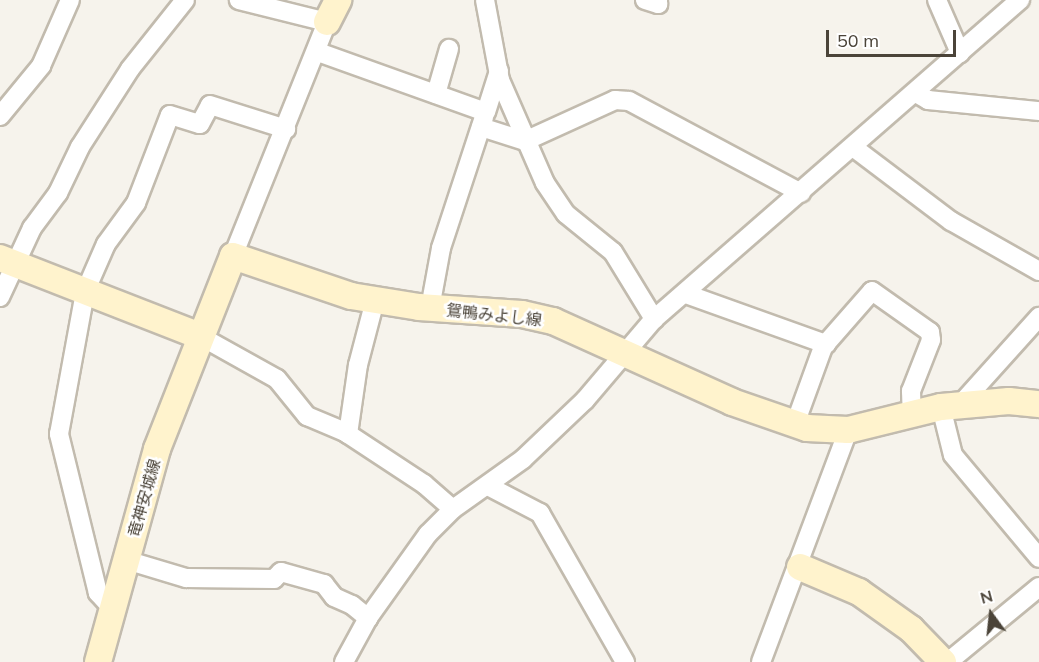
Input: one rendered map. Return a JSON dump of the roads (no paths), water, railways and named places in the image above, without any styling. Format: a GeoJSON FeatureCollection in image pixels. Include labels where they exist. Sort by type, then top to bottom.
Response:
{"type":"FeatureCollection","features":[{"type":"Feature","properties":{"kind":"main road"},"geometry":{"type":"LineString","coordinates":[[8,262],[200,336],[233,256]]}},
{"type":"Feature","properties":{"kind":"main road","name":"鴛鴨みよし線"},"geometry":{"type":"LineString","coordinates":[[233,256],[351,296],[430,308],[522,314],[553,321],[732,402],[795,424],[832,432],[950,407],[1009,401],[1039,404]]}},
{"type":"Feature","properties":{"kind":"main road","name":"竜神安城線"},"geometry":{"type":"LineString","coordinates":[[98,662],[157,449],[200,336]]}},
{"type":"Feature","properties":{"kind":"main road"},"geometry":{"type":"LineString","coordinates":[[800,567],[859,592],[911,629],[942,662]]}},
{"type":"Feature","properties":{"kind":"street"},"geometry":{"type":"LineString","coordinates":[[0,116],[41,66],[70,0]]}},
{"type":"Feature","properties":{"kind":"street"},"geometry":{"type":"LineString","coordinates":[[0,297],[8,262],[58,193],[86,137],[130,69],[185,0]]}},
{"type":"Feature","properties":{"kind":"street"},"geometry":{"type":"LineString","coordinates":[[233,256],[333,11],[239,0]]}},
{"type":"Feature","properties":{"kind":"street"},"geometry":{"type":"LineString","coordinates":[[485,0],[499,70],[525,141],[566,214],[613,252],[654,320]]}},
{"type":"Feature","properties":{"kind":"street"},"geometry":{"type":"LineString","coordinates":[[645,0],[658,4],[658,0]]}},
{"type":"Feature","properties":{"kind":"street"},"geometry":{"type":"LineString","coordinates":[[937,0],[960,53]]}},
{"type":"Feature","properties":{"kind":"street"},"geometry":{"type":"LineString","coordinates":[[344,662],[368,618],[429,534],[453,508],[488,486],[585,400],[654,320],[1020,0]]}},
{"type":"Feature","properties":{"kind":"street"},"geometry":{"type":"LineString","coordinates":[[436,94],[449,49]]}},
{"type":"Feature","properties":{"kind":"street"},"geometry":{"type":"LineString","coordinates":[[318,52],[436,94],[525,141]]}},
{"type":"Feature","properties":{"kind":"street"},"geometry":{"type":"LineString","coordinates":[[430,308],[441,248],[499,70]]}},
{"type":"Feature","properties":{"kind":"street"},"geometry":{"type":"LineString","coordinates":[[916,93],[928,100],[1039,111]]}},
{"type":"Feature","properties":{"kind":"street"},"geometry":{"type":"LineString","coordinates":[[525,141],[615,100],[628,101],[801,193]]}},
{"type":"Feature","properties":{"kind":"street"},"geometry":{"type":"LineString","coordinates":[[112,608],[98,593],[58,434],[85,292],[106,244],[136,203],[170,116],[200,124],[210,105],[286,129]]}},
{"type":"Feature","properties":{"kind":"street"},"geometry":{"type":"LineString","coordinates":[[854,147],[951,221],[1039,272]]}},
{"type":"Feature","properties":{"kind":"street"},"geometry":{"type":"LineString","coordinates":[[795,424],[825,344],[872,291],[930,332],[931,340],[911,391],[912,414]]}},
{"type":"Feature","properties":{"kind":"street"},"geometry":{"type":"LineString","coordinates":[[686,294],[825,344]]}},
{"type":"Feature","properties":{"kind":"street"},"geometry":{"type":"LineString","coordinates":[[348,434],[358,365],[375,300]]}},
{"type":"Feature","properties":{"kind":"street"},"geometry":{"type":"LineString","coordinates":[[1039,317],[950,407],[953,455],[1039,558]]}},
{"type":"Feature","properties":{"kind":"street"},"geometry":{"type":"LineString","coordinates":[[200,336],[277,379],[307,416],[348,434],[453,508]]}},
{"type":"Feature","properties":{"kind":"street"},"geometry":{"type":"LineString","coordinates":[[761,662],[800,567],[848,430]]}},
{"type":"Feature","properties":{"kind":"street"},"geometry":{"type":"LineString","coordinates":[[488,486],[540,513],[625,662]]}},
{"type":"Feature","properties":{"kind":"street"},"geometry":{"type":"LineString","coordinates":[[126,561],[186,578],[274,579],[281,572],[324,584],[334,597],[352,605],[368,618]]}},
{"type":"Feature","properties":{"kind":"street"},"geometry":{"type":"LineString","coordinates":[[948,662],[1039,587]]}}]}
